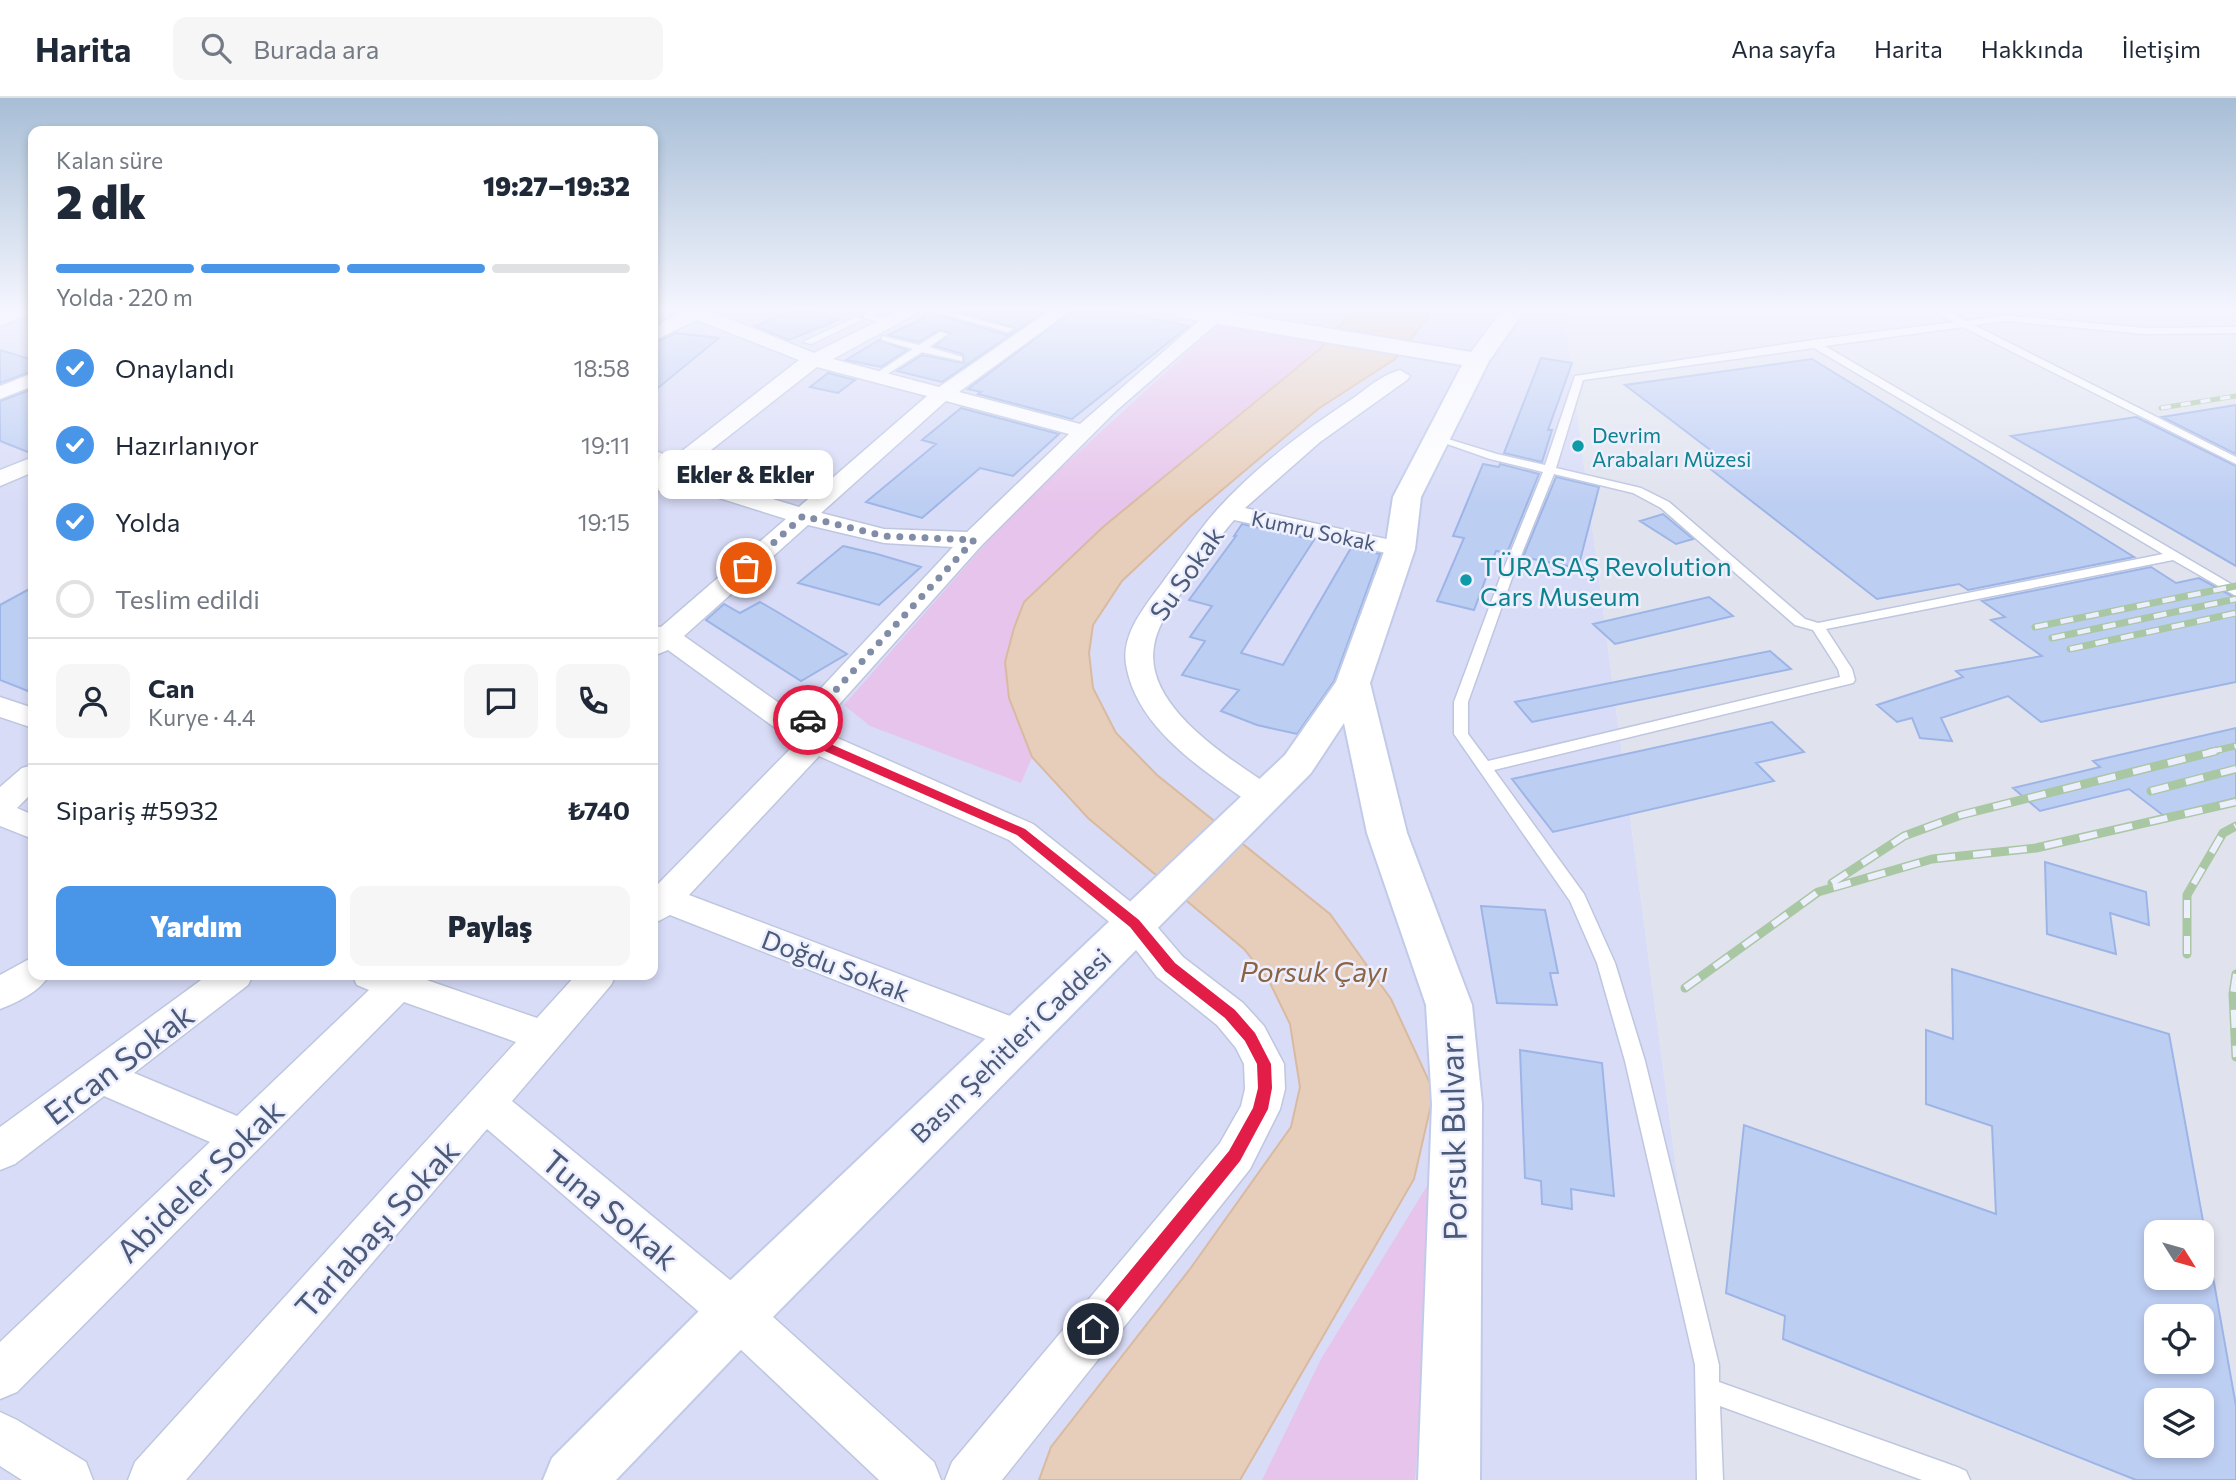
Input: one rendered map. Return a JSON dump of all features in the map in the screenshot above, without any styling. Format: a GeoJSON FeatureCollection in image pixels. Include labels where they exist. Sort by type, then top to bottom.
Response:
{"type":"FeatureCollection","features":[{"type":"Feature","properties":{"kind":"main road","name":"Basın Şehitleri Caddesi"},"geometry":{"type":"LineString","coordinates":[[574,1480],[736,1314],[1298,764],[1353,683],[1400,548],[1407,497],[1469,375]]}},
{"type":"Feature","properties":{"kind":"main road","name":"Porsuk Bulvarı"},"geometry":{"type":"LineString","coordinates":[[1353,683],[1387,833],[1449,1005],[1457,1104],[1449,1480]]}},
{"type":"Feature","properties":{"kind":"street"},"geometry":{"type":"LineString","coordinates":[[778,375],[663,462],[685,480],[803,516],[884,536],[974,540]]}},
{"type":"Feature","properties":{"kind":"street"},"geometry":{"type":"LineString","coordinates":[[969,375],[942,394],[658,640],[807,736],[1021,832],[1135,924],[1170,967],[1216,1002],[1250,1037],[1264,1064],[1265,1088],[1260,1109],[1235,1156],[970,1480]]}},
{"type":"Feature","properties":{"kind":"street"},"geometry":{"type":"LineString","coordinates":[[658,899],[807,736],[974,540],[1083,431],[1147,375]]}},
{"type":"Feature","properties":{"kind":"street"},"geometry":{"type":"LineString","coordinates":[[877,376],[1083,431]]}},
{"type":"Feature","properties":{"kind":"street","name":"Su Sokak"},"geometry":{"type":"LineString","coordinates":[[1265,798],[1168,724],[1140,666],[1139,649],[1157,609],[1228,512],[1294,450],[1339,414],[1399,376]]}},
{"type":"Feature","properties":{"kind":"street"},"geometry":{"type":"LineString","coordinates":[[0,393],[28,381]]}},
{"type":"Feature","properties":{"kind":"street"},"geometry":{"type":"LineString","coordinates":[[0,480],[28,466]]}},
{"type":"Feature","properties":{"kind":"street"},"geometry":{"type":"LineString","coordinates":[[0,480],[28,490]]}},
{"type":"Feature","properties":{"kind":"street","name":"Kumru Sokak"},"geometry":{"type":"LineString","coordinates":[[1228,512],[1400,548]]}},
{"type":"Feature","properties":{"kind":"street"},"geometry":{"type":"LineString","coordinates":[[0,706],[28,717]]}},
{"type":"Feature","properties":{"kind":"street"},"geometry":{"type":"LineString","coordinates":[[0,805],[28,780]]}},
{"type":"Feature","properties":{"kind":"street"},"geometry":{"type":"LineString","coordinates":[[0,813],[28,826]]}},
{"type":"Feature","properties":{"kind":"street","name":"Doğdu Sokak"},"geometry":{"type":"LineString","coordinates":[[658,902],[1020,1036]]}},
{"type":"Feature","properties":{"kind":"street"},"geometry":{"type":"LineString","coordinates":[[0,993],[28,974]]}},
{"type":"Feature","properties":{"kind":"street","name":"Ercan Sokak"},"geometry":{"type":"LineString","coordinates":[[0,1151],[229,980]]}},
{"type":"Feature","properties":{"kind":"street"},"geometry":{"type":"LineString","coordinates":[[384,980],[545,1036]]}},
{"type":"Feature","properties":{"kind":"street","name":"Abideler Sokak"},"geometry":{"type":"LineString","coordinates":[[0,1375],[243,1137],[384,980]]}},
{"type":"Feature","properties":{"kind":"street","name":"Tarlabaşı Sokak"},"geometry":{"type":"LineString","coordinates":[[153,1480],[594,980]]}},
{"type":"Feature","properties":{"kind":"street"},"geometry":{"type":"LineString","coordinates":[[100,1076],[243,1137]]}},
{"type":"Feature","properties":{"kind":"street","name":"Tuna Sokak"},"geometry":{"type":"LineString","coordinates":[[486,1104],[736,1314],[916,1480]]}},
{"type":"Feature","properties":{"kind":"street"},"geometry":{"type":"LineString","coordinates":[[0,1437],[68,1480]]}},
{"type":"Feature","properties":{"kind":"lane"},"geometry":{"type":"LineString","coordinates":[[1596,375],[1579,378],[1550,469],[1506,578],[1461,702],[1461,734],[1578,899],[1605,963],[1634,1061],[1707,1365],[1710,1480]]}},
{"type":"Feature","properties":{"kind":"lane"},"geometry":{"type":"LineString","coordinates":[[1868,375],[2236,592]]}},
{"type":"Feature","properties":{"kind":"lane"},"geometry":{"type":"LineString","coordinates":[[2067,375],[2236,461]]}},
{"type":"Feature","properties":{"kind":"lane"},"geometry":{"type":"LineString","coordinates":[[1435,438],[1494,457],[1637,490],[1665,505],[1800,622],[1818,627],[2174,556]]}},
{"type":"Feature","properties":{"kind":"lane"},"geometry":{"type":"LineString","coordinates":[[1484,767],[1848,680],[1845,669],[1818,627]]}},
{"type":"Feature","properties":{"kind":"lane"},"geometry":{"type":"LineString","coordinates":[[1708,1391],[1957,1480]]}},
{"type":"Feature","properties":{"kind":"shaded area"},"geometry":{"type":"Polygon","coordinates":[[[0,375],[28,375],[28,980],[658,980],[658,375],[1572,375],[1717,1480],[0,1480],[0,375]]]}},
{"type":"Feature","properties":{"kind":"shaded area"},"geometry":{"type":"Polygon","coordinates":[[[1162,375],[1287,375],[1103,527],[1024,602],[1005,662],[1009,698],[1032,757],[1021,783],[870,726],[844,705],[1016,509],[1162,375]]]}},
{"type":"Feature","properties":{"kind":"shaded area"},"geometry":{"type":"Polygon","coordinates":[[[1572,375],[2236,375],[2236,1480],[1717,1480],[1572,375]]]}},
{"type":"Feature","properties":{"kind":"shaded area"},"geometry":{"type":"Polygon","coordinates":[[[1430,1181],[1435,1224],[1415,1480],[1262,1480],[1321,1359],[1430,1181]]]}},
{"type":"Feature","properties":{"kind":"water","name":"Porsuk Çayı"},"geometry":{"type":"Polygon","coordinates":[[[1288,375],[1370,375],[1318,409],[1190,517],[1122,581],[1093,625],[1089,653],[1093,688],[1116,733],[1157,775],[1330,914],[1391,999],[1434,1092],[1414,1179],[1240,1480],[1039,1480],[1051,1447],[1190,1269],[1291,1127],[1300,1087],[1290,1024],[1268,979],[1244,949],[1088,818],[1032,757],[1009,698],[1005,662],[1024,602],[1103,527],[1288,375]]]}},
{"type":"Feature","properties":{"kind":"building"},"geometry":{"type":"Polygon","coordinates":[[[0,375],[21,375],[0,383],[0,375]]]}},
{"type":"Feature","properties":{"kind":"building"},"geometry":{"type":"Polygon","coordinates":[[[658,375],[673,375],[658,388],[658,375]]]}},
{"type":"Feature","properties":{"kind":"building"},"geometry":{"type":"Polygon","coordinates":[[[825,375],[855,380],[838,393],[810,387],[825,375]]]}},
{"type":"Feature","properties":{"kind":"building"},"geometry":{"type":"Polygon","coordinates":[[[915,375],[951,375],[942,382],[915,375]]]}},
{"type":"Feature","properties":{"kind":"building"},"geometry":{"type":"Polygon","coordinates":[[[986,375],[1127,375],[1072,419],[968,389],[986,375]]]}},
{"type":"Feature","properties":{"kind":"building"},"geometry":{"type":"Polygon","coordinates":[[[1534,375],[1568,375],[1548,430],[1552,430],[1542,462],[1504,453],[1534,375]]]}},
{"type":"Feature","properties":{"kind":"building"},"geometry":{"type":"Polygon","coordinates":[[[1693,375],[1839,375],[2134,557],[1968,590],[1959,584],[1877,599],[1704,464],[1726,462],[1625,385],[1693,375]]]}},
{"type":"Feature","properties":{"kind":"building"},"geometry":{"type":"Polygon","coordinates":[[[28,391],[28,452],[0,441],[0,401],[28,391]]]}},
{"type":"Feature","properties":{"kind":"building"},"geometry":{"type":"Polygon","coordinates":[[[2236,405],[2236,454],[2162,417],[2236,405]]]}},
{"type":"Feature","properties":{"kind":"building"},"geometry":{"type":"Polygon","coordinates":[[[961,408],[1059,434],[1013,476],[980,468],[922,518],[866,502],[936,444],[922,440],[961,408]]]}},
{"type":"Feature","properties":{"kind":"building"},"geometry":{"type":"Polygon","coordinates":[[[2136,417],[2236,466],[2236,566],[2011,436],[2136,417]]]}},
{"type":"Feature","properties":{"kind":"building"},"geometry":{"type":"Polygon","coordinates":[[[1483,464],[1499,467],[1500,464],[1539,474],[1507,553],[1496,551],[1474,610],[1437,601],[1464,538],[1453,536],[1483,464]]]}},
{"type":"Feature","properties":{"kind":"building"},"geometry":{"type":"Polygon","coordinates":[[[1556,477],[1599,487],[1578,568],[1523,557],[1556,477]]]}},
{"type":"Feature","properties":{"kind":"building"},"geometry":{"type":"Polygon","coordinates":[[[1663,514],[1693,539],[1676,544],[1640,521],[1663,514]]]}},
{"type":"Feature","properties":{"kind":"building"},"geometry":{"type":"Polygon","coordinates":[[[1242,524],[1314,540],[1241,653],[1283,665],[1351,548],[1380,554],[1334,681],[1297,734],[1257,725],[1221,711],[1239,690],[1182,675],[1205,641],[1190,637],[1212,606],[1189,600],[1242,524]]]}},
{"type":"Feature","properties":{"kind":"building"},"geometry":{"type":"Polygon","coordinates":[[[843,546],[921,567],[879,605],[798,583],[843,546]]]}},
{"type":"Feature","properties":{"kind":"building"},"geometry":{"type":"Polygon","coordinates":[[[2151,567],[2176,583],[2199,578],[2236,598],[2236,682],[2041,722],[2008,696],[1941,718],[1952,741],[1920,738],[1912,718],[1897,722],[1877,705],[1963,677],[1956,671],[2042,656],[1991,620],[2005,617],[1982,601],[2151,567]]]}},
{"type":"Feature","properties":{"kind":"building"},"geometry":{"type":"Polygon","coordinates":[[[28,590],[28,691],[0,680],[0,605],[28,590]]]}},
{"type":"Feature","properties":{"kind":"building"},"geometry":{"type":"Polygon","coordinates":[[[1709,597],[1733,616],[1615,644],[1593,624],[1709,597]]]}},
{"type":"Feature","properties":{"kind":"building"},"geometry":{"type":"Polygon","coordinates":[[[760,602],[847,654],[801,681],[706,620],[724,604],[740,613],[760,602]]]}},
{"type":"Feature","properties":{"kind":"building"},"geometry":{"type":"Polygon","coordinates":[[[1770,651],[1791,669],[1532,722],[1515,702],[1770,651]]]}},
{"type":"Feature","properties":{"kind":"building"},"geometry":{"type":"Polygon","coordinates":[[[1772,722],[1804,752],[1756,763],[1774,781],[1553,832],[1512,779],[1772,722]]]}},
{"type":"Feature","properties":{"kind":"building"},"geometry":{"type":"Polygon","coordinates":[[[2236,728],[2236,798],[2164,816],[2129,789],[2040,811],[2013,788],[2100,767],[2093,761],[2236,728]]]}},
{"type":"Feature","properties":{"kind":"building"},"geometry":{"type":"Polygon","coordinates":[[[2045,862],[2146,892],[2149,925],[2110,913],[2116,954],[2047,934],[2045,862]]]}},
{"type":"Feature","properties":{"kind":"building"},"geometry":{"type":"Polygon","coordinates":[[[1481,906],[1545,910],[1558,973],[1550,973],[1557,1005],[1497,1003],[1481,906]]]}},
{"type":"Feature","properties":{"kind":"building"},"geometry":{"type":"Polygon","coordinates":[[[1952,969],[2169,1034],[2203,1220],[2144,1220],[2144,1290],[2214,1290],[2214,1283],[2236,1406],[2236,1480],[2136,1480],[1783,1339],[1785,1316],[1726,1293],[1744,1125],[1996,1214],[1992,1126],[1926,1104],[1926,1030],[1953,1039],[1952,969]]]}},
{"type":"Feature","properties":{"kind":"building"},"geometry":{"type":"Polygon","coordinates":[[[1520,1050],[1602,1063],[1614,1196],[1571,1189],[1572,1209],[1542,1204],[1541,1181],[1525,1178],[1520,1050]]]}},
{"type":"Feature","properties":{"kind":"railway"},"geometry":{"type":"LineString","coordinates":[[2161,408],[2236,396]]}},
{"type":"Feature","properties":{"kind":"railway"},"geometry":{"type":"LineString","coordinates":[[2035,627],[2236,586]]}},
{"type":"Feature","properties":{"kind":"railway"},"geometry":{"type":"LineString","coordinates":[[2052,638],[2236,599]]}},
{"type":"Feature","properties":{"kind":"railway"},"geometry":{"type":"LineString","coordinates":[[2070,649],[2236,613]]}},
{"type":"Feature","properties":{"kind":"railway"},"geometry":{"type":"LineString","coordinates":[[2209,752],[2236,746]]}},
{"type":"Feature","properties":{"kind":"railway"},"geometry":{"type":"LineString","coordinates":[[1832,883],[1904,836],[1961,815],[2216,751]]}},
{"type":"Feature","properties":{"kind":"railway"},"geometry":{"type":"LineString","coordinates":[[2151,791],[2236,769]]}},
{"type":"Feature","properties":{"kind":"railway"},"geometry":{"type":"LineString","coordinates":[[1685,988],[1818,892],[1932,859],[2036,848],[2236,802]]}},
{"type":"Feature","properties":{"kind":"railway"},"geometry":{"type":"LineString","coordinates":[[2187,954],[2187,895],[2223,833],[2236,826]]}},
{"type":"Feature","properties":{"kind":"railway"},"geometry":{"type":"LineString","coordinates":[[2236,974],[2233,994],[2236,1057]]}},
{"type":"Feature","properties":{"kind":"way so far"},"geometry":{"type":"LineString","coordinates":[[746,568],[803,516],[884,536],[974,540],[808,720]]}},
{"type":"Feature","properties":{"kind":"place","name":"Devrim Arabaları Müzesi"},"geometry":{"type":"Point","coordinates":[1578,446]}},
{"type":"Feature","properties":{"kind":"place","name":"Ekler & Ekler"},"geometry":{"type":"Point","coordinates":[746,568]}},
{"type":"Feature","properties":{"kind":"place","name":"TÜRASAŞ Revolution Cars Museum"},"geometry":{"type":"Point","coordinates":[1466,580]}},
{"type":"Feature","properties":{"kind":"route"},"geometry":{"type":"LineString","coordinates":[[808,720],[799,730],[815,742],[896,780],[957,802],[1021,832],[1135,924],[1170,967],[1230,1014],[1250,1037],[1264,1064],[1265,1088],[1260,1109],[1235,1156],[1093,1329]]}}]}
